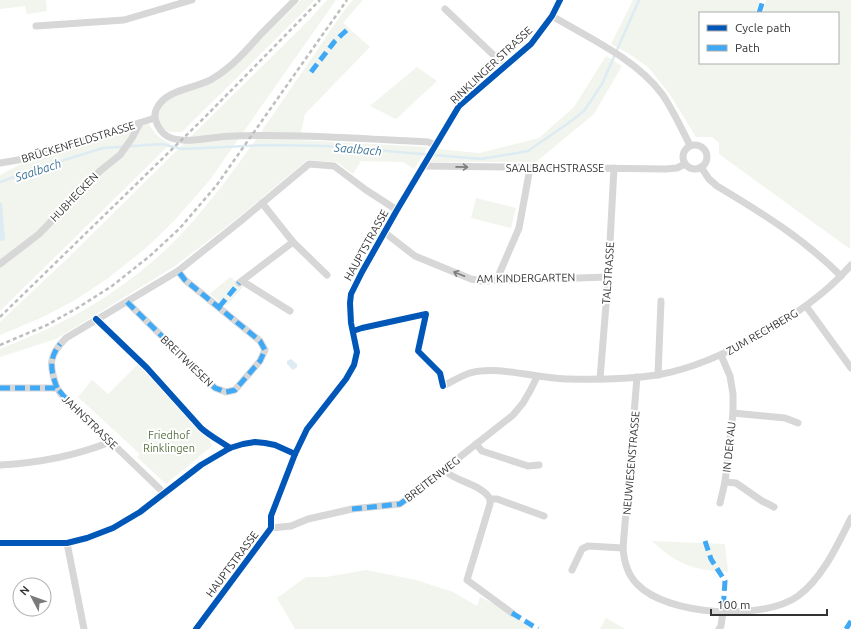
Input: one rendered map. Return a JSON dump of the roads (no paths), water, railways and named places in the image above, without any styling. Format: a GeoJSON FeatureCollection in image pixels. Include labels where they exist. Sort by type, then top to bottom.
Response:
{"type":"FeatureCollection","features":[{"type":"Feature","properties":{"kind":"street"},"geometry":{"type":"LineString","coordinates":[[36,26],[124,20],[192,0]]}},
{"type":"Feature","properties":{"kind":"street"},"geometry":{"type":"LineString","coordinates":[[295,0],[237,60],[219,75],[207,82],[167,97],[157,106],[155,118],[160,129],[167,136],[182,140],[233,136],[323,137],[428,142],[435,147]]}},
{"type":"Feature","properties":{"kind":"street","name":"RINKLINGER STRASSE"},"geometry":{"type":"LineString","coordinates":[[424,165],[459,106],[531,44],[552,16],[560,0]]}},
{"type":"Feature","properties":{"kind":"street"},"geometry":{"type":"LineString","coordinates":[[444,9],[505,66]]}},
{"type":"Feature","properties":{"kind":"street"},"geometry":{"type":"LineString","coordinates":[[552,16],[636,67],[662,94],[690,145]]}},
{"type":"Feature","properties":{"kind":"street","name":"BRÜCKENFELDSTRASSE"},"geometry":{"type":"LineString","coordinates":[[0,163],[24,159],[155,118]]}},
{"type":"Feature","properties":{"kind":"street","name":"HUBHECKEN"},"geometry":{"type":"LineString","coordinates":[[0,264],[38,234],[100,171],[120,155],[140,123]]}},
{"type":"Feature","properties":{"kind":"street"},"geometry":{"type":"LineString","coordinates":[[685,164],[682,157],[684,150],[690,145],[701,146],[706,152],[706,162],[701,167],[709,179],[717,186],[777,222],[814,251],[841,276]]}},
{"type":"Feature","properties":{"kind":"street"},"geometry":{"type":"LineString","coordinates":[[57,388],[51,367],[51,361],[55,350],[66,338],[178,271],[309,164],[334,166],[366,190],[397,210]]}},
{"type":"Feature","properties":{"kind":"street","name":"SAALBACHSTRASSE"},"geometry":{"type":"LineString","coordinates":[[424,165],[530,168],[666,169],[677,168],[685,164],[691,168],[701,167]]}},
{"type":"Feature","properties":{"kind":"street","name":"HAUPTSTRASSE"},"geometry":{"type":"LineString","coordinates":[[196,629],[270,528],[271,516],[295,454],[308,429],[351,372],[357,352],[351,323],[351,294],[384,232],[424,165]]}},
{"type":"Feature","properties":{"kind":"street"},"geometry":{"type":"LineString","coordinates":[[497,280],[519,228],[530,168]]}},
{"type":"Feature","properties":{"kind":"street","name":"TALSTRASSE"},"geometry":{"type":"LineString","coordinates":[[600,379],[608,277],[614,168]]}},
{"type":"Feature","properties":{"kind":"street"},"geometry":{"type":"LineString","coordinates":[[262,203],[293,242],[327,275]]}},
{"type":"Feature","properties":{"kind":"street","name":"AM KINDERGARTEN"},"geometry":{"type":"LineString","coordinates":[[384,232],[415,256],[471,279],[481,281],[608,277]]}},
{"type":"Feature","properties":{"kind":"street"},"geometry":{"type":"LineString","coordinates":[[290,311],[241,282],[293,242]]}},
{"type":"Feature","properties":{"kind":"street","name":"ZUM RECHBERG"},"geometry":{"type":"LineString","coordinates":[[443,386],[469,374],[484,370],[537,377],[600,379],[658,374],[694,365],[721,355],[782,322],[806,306],[841,276],[851,265]]}},
{"type":"Feature","properties":{"kind":"street","name":"BREITWIESEN"},"geometry":{"type":"LineString","coordinates":[[126,302],[215,388],[226,392],[235,390],[260,361],[265,350],[260,340],[185,280],[178,271]]}},
{"type":"Feature","properties":{"kind":"street"},"geometry":{"type":"LineString","coordinates":[[658,374],[661,301]]}},
{"type":"Feature","properties":{"kind":"street"},"geometry":{"type":"LineString","coordinates":[[806,306],[851,368]]}},
{"type":"Feature","properties":{"kind":"street","name":"IN DER AU"},"geometry":{"type":"LineString","coordinates":[[720,503],[725,482],[733,412],[733,394],[730,376],[721,355]]}},
{"type":"Feature","properties":{"kind":"street","name":"BREITENWEG"},"geometry":{"type":"LineString","coordinates":[[270,528],[291,526],[308,519],[352,510],[400,504],[445,471],[513,415],[523,403],[537,377]]}},
{"type":"Feature","properties":{"kind":"street","name":"NEUWIESENSTRASSE"},"geometry":{"type":"LineString","coordinates":[[637,377],[623,548],[624,560],[628,572],[637,585],[644,591],[671,604],[687,608],[738,611],[770,607],[785,603],[798,596],[811,584],[822,569],[851,518]]}},
{"type":"Feature","properties":{"kind":"street","name":"JAHNSTRASSE"},"geometry":{"type":"LineString","coordinates":[[0,388],[57,388],[61,394],[165,494]]}},
{"type":"Feature","properties":{"kind":"street","name":"IN DER AU"},"geometry":{"type":"LineString","coordinates":[[733,412],[785,418],[798,423]]}},
{"type":"Feature","properties":{"kind":"street"},"geometry":{"type":"LineString","coordinates":[[0,465],[56,458],[93,449],[110,442]]}},
{"type":"Feature","properties":{"kind":"street"},"geometry":{"type":"LineString","coordinates":[[0,543],[67,543],[87,538],[112,528],[140,512],[201,465],[230,448],[255,442],[265,443],[295,454]]}},
{"type":"Feature","properties":{"kind":"street"},"geometry":{"type":"LineString","coordinates":[[476,444],[482,451],[528,466],[539,466]]}},
{"type":"Feature","properties":{"kind":"street"},"geometry":{"type":"LineString","coordinates":[[445,471],[451,476],[484,491],[490,499],[482,534],[468,580],[512,613]]}},
{"type":"Feature","properties":{"kind":"street","name":"IN DER AU"},"geometry":{"type":"LineString","coordinates":[[725,482],[736,483],[762,501],[774,507]]}},
{"type":"Feature","properties":{"kind":"street"},"geometry":{"type":"LineString","coordinates":[[490,499],[497,498],[544,516]]}},
{"type":"Feature","properties":{"kind":"street"},"geometry":{"type":"LineString","coordinates":[[67,543],[84,629]]}},
{"type":"Feature","properties":{"kind":"street"},"geometry":{"type":"LineString","coordinates":[[572,570],[582,549],[588,546],[623,548]]}},
{"type":"Feature","properties":{"kind":"street"},"geometry":{"type":"LineString","coordinates":[[720,629],[722,626],[723,611]]}},
{"type":"Feature","properties":{"kind":"waterway","name":"Saalbach"},"geometry":{"type":"LineString","coordinates":[[0,182],[103,148],[162,144],[182,149],[267,145],[327,146],[481,159],[528,151],[584,111],[602,84],[639,0]]}},
{"type":"Feature","properties":{"kind":"railway"},"geometry":{"type":"LineString","coordinates":[[0,317],[204,118],[320,0]]}},
{"type":"Feature","properties":{"kind":"railway"},"geometry":{"type":"LineString","coordinates":[[0,345],[47,325],[112,286],[151,255],[180,228],[216,186],[347,0]]}},
{"type":"Feature","properties":{"kind":"park label","name":"Friedhof Rinklingen"},"geometry":{"type":"Point","coordinates":[169,441]}}]}
